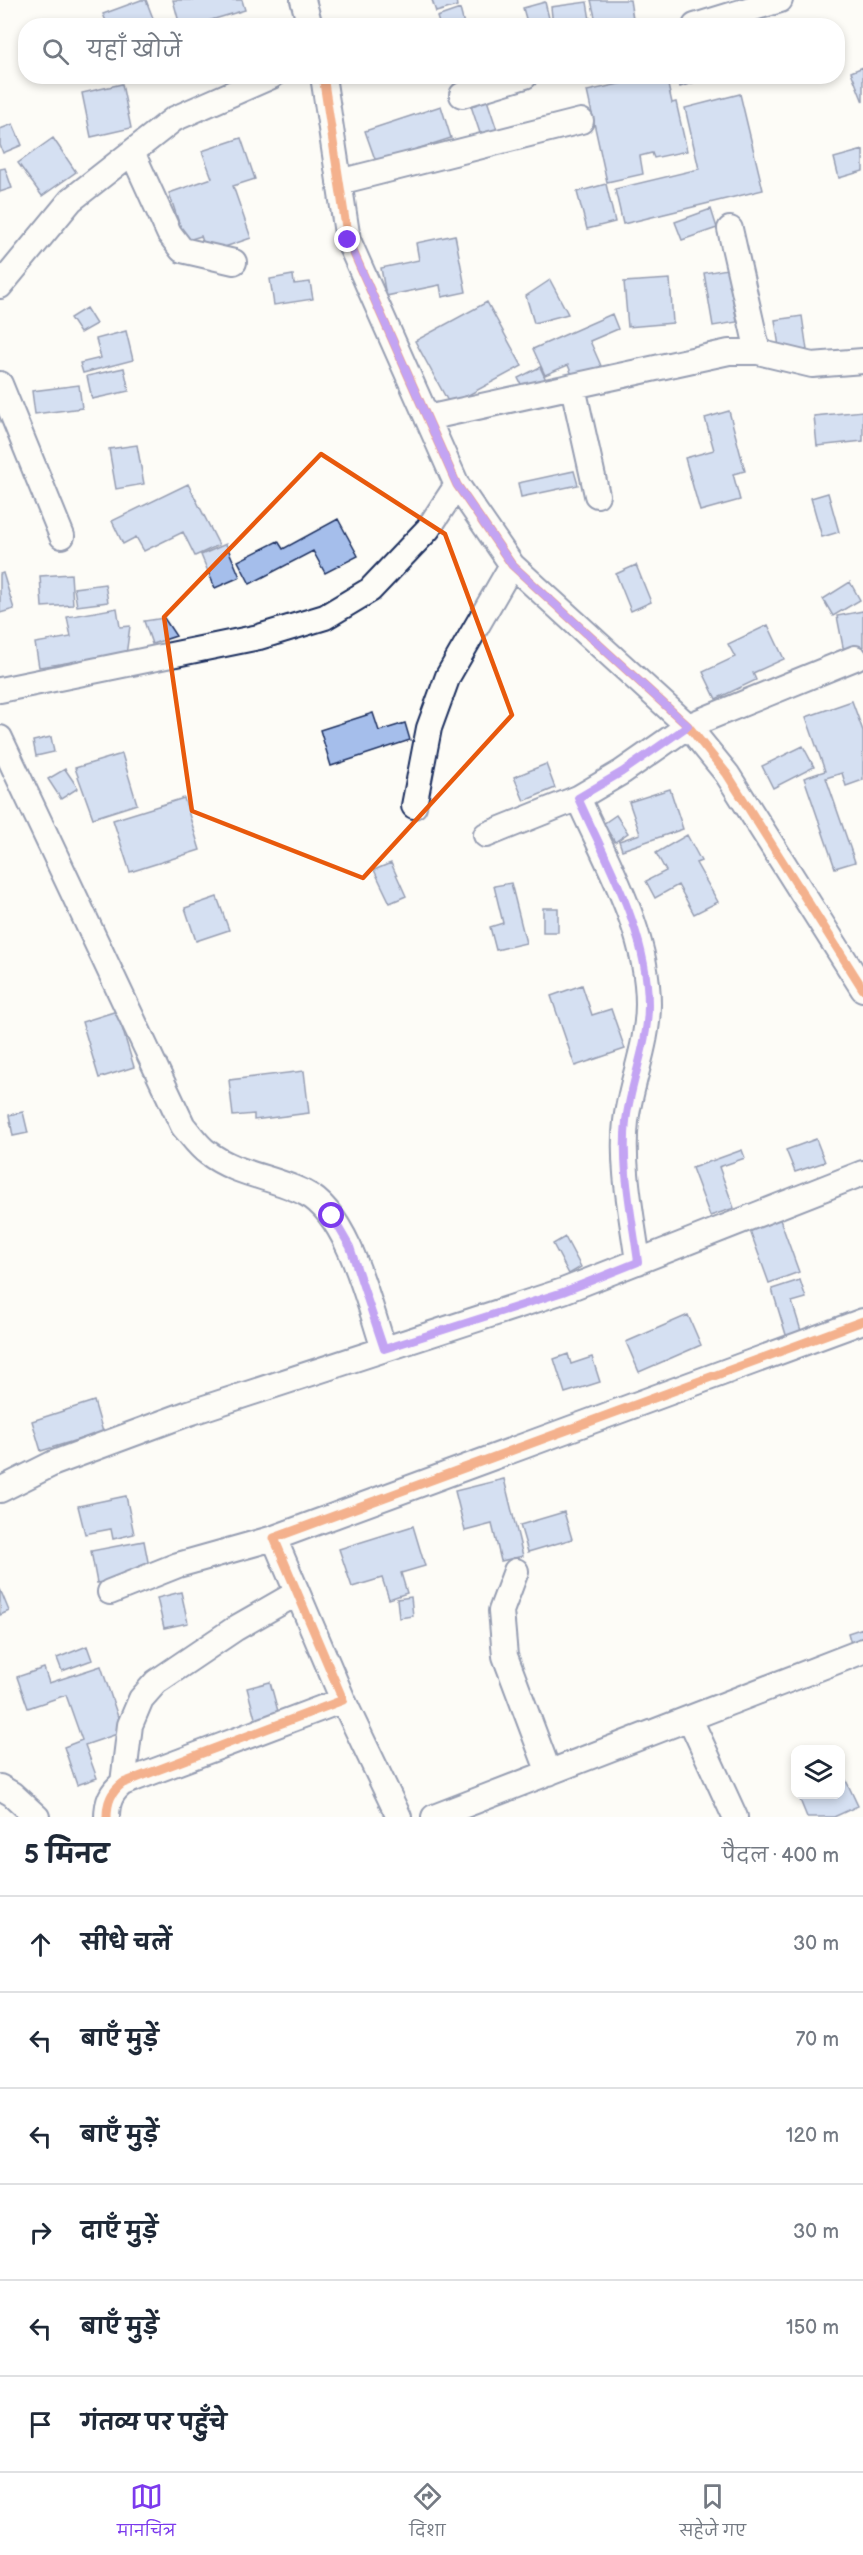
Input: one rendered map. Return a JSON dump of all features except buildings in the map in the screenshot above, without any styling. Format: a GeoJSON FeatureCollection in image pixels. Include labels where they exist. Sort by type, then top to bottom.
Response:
{"type":"FeatureCollection","features":[{"type":"Feature","properties":{"kind":"street"},"geometry":{"type":"LineString","coordinates":[[303,0],[308,18]]}},
{"type":"Feature","properties":{"kind":"street"},"geometry":{"type":"LineString","coordinates":[[721,18],[780,0]]}},
{"type":"Feature","properties":{"kind":"street"},"geometry":{"type":"LineString","coordinates":[[0,286],[71,200],[174,119],[254,84]]}},
{"type":"Feature","properties":{"kind":"street"},"geometry":{"type":"LineString","coordinates":[[324,84],[348,240],[457,485],[512,565],[688,726],[727,774],[863,989]]}},
{"type":"Feature","properties":{"kind":"street"},"geometry":{"type":"LineString","coordinates":[[462,95],[498,84]]}},
{"type":"Feature","properties":{"kind":"street"},"geometry":{"type":"LineString","coordinates":[[339,182],[581,121]]}},
{"type":"Feature","properties":{"kind":"street"},"geometry":{"type":"LineString","coordinates":[[132,152],[169,233],[182,250],[234,262]]}},
{"type":"Feature","properties":{"kind":"street"},"geometry":{"type":"LineString","coordinates":[[730,230],[758,352]]}},
{"type":"Feature","properties":{"kind":"street"},"geometry":{"type":"LineString","coordinates":[[427,418],[729,352],[758,352],[812,364],[863,362]]}},
{"type":"Feature","properties":{"kind":"street"},"geometry":{"type":"LineString","coordinates":[[0,384],[62,536]]}},
{"type":"Feature","properties":{"kind":"street"},"geometry":{"type":"LineString","coordinates":[[573,387],[597,495]]}},
{"type":"Feature","properties":{"kind":"street"},"geometry":{"type":"LineString","coordinates":[[0,690],[259,636],[325,617],[370,590],[428,529],[457,485]]}},
{"type":"Feature","properties":{"kind":"street"},"geometry":{"type":"LineString","coordinates":[[414,806],[429,728],[448,676],[512,565]]}},
{"type":"Feature","properties":{"kind":"street"},"geometry":{"type":"LineString","coordinates":[[486,835],[578,798],[622,772],[688,726],[855,658]]}},
{"type":"Feature","properties":{"kind":"street"},"geometry":{"type":"LineString","coordinates":[[0,738],[183,1126],[207,1153],[236,1169],[307,1193],[332,1216],[350,1247],[384,1349]]}},
{"type":"Feature","properties":{"kind":"street"},"geometry":{"type":"LineString","coordinates":[[578,798],[631,917],[643,965],[648,1004],[645,1045],[626,1120],[625,1161],[638,1262]]}},
{"type":"Feature","properties":{"kind":"street"},"geometry":{"type":"LineString","coordinates":[[0,1490],[54,1463],[189,1413],[563,1292],[863,1173]]}},
{"type":"Feature","properties":{"kind":"street"},"geometry":{"type":"LineString","coordinates":[[110,1592],[178,1565],[274,1538],[863,1322]]}},
{"type":"Feature","properties":{"kind":"street"},"geometry":{"type":"LineString","coordinates":[[274,1538],[343,1700],[399,1817]]}},
{"type":"Feature","properties":{"kind":"street"},"geometry":{"type":"LineString","coordinates":[[516,1571],[501,1611],[505,1656],[549,1773]]}},
{"type":"Feature","properties":{"kind":"street"},"geometry":{"type":"LineString","coordinates":[[123,1783],[130,1725],[141,1699],[156,1682],[236,1628],[297,1593]]}},
{"type":"Feature","properties":{"kind":"street"},"geometry":{"type":"LineString","coordinates":[[434,1817],[466,1811],[549,1773],[863,1651]]}},
{"type":"Feature","properties":{"kind":"street"},"geometry":{"type":"LineString","coordinates":[[107,1817],[107,1806],[113,1790],[123,1783],[343,1700]]}},
{"type":"Feature","properties":{"kind":"street"},"geometry":{"type":"LineString","coordinates":[[690,1719],[735,1817]]}},
{"type":"Feature","properties":{"kind":"street"},"geometry":{"type":"LineString","coordinates":[[0,1787],[12,1794],[37,1817]]}},
{"type":"Feature","properties":{"kind":"highlighted area"},"geometry":{"type":"Polygon","coordinates":[[[321,454],[445,534],[512,715],[363,878],[192,811],[164,617],[321,454]]]}},
{"type":"Feature","properties":{"kind":"cycle path"},"geometry":{"type":"LineString","coordinates":[[324,84],[348,240],[457,485],[512,565],[688,726],[727,774],[863,989]]}},
{"type":"Feature","properties":{"kind":"cycle path"},"geometry":{"type":"LineString","coordinates":[[107,1817],[110,1798],[123,1783],[343,1700],[274,1538],[863,1321]]}},
{"type":"Feature","properties":{"kind":"route"},"geometry":{"type":"LineString","coordinates":[[332,1216],[350,1247],[384,1349],[563,1292],[638,1262],[625,1161],[626,1120],[645,1045],[648,1004],[643,965],[631,917],[578,798],[622,772],[688,726],[512,565],[457,485],[348,240]]}}]}
